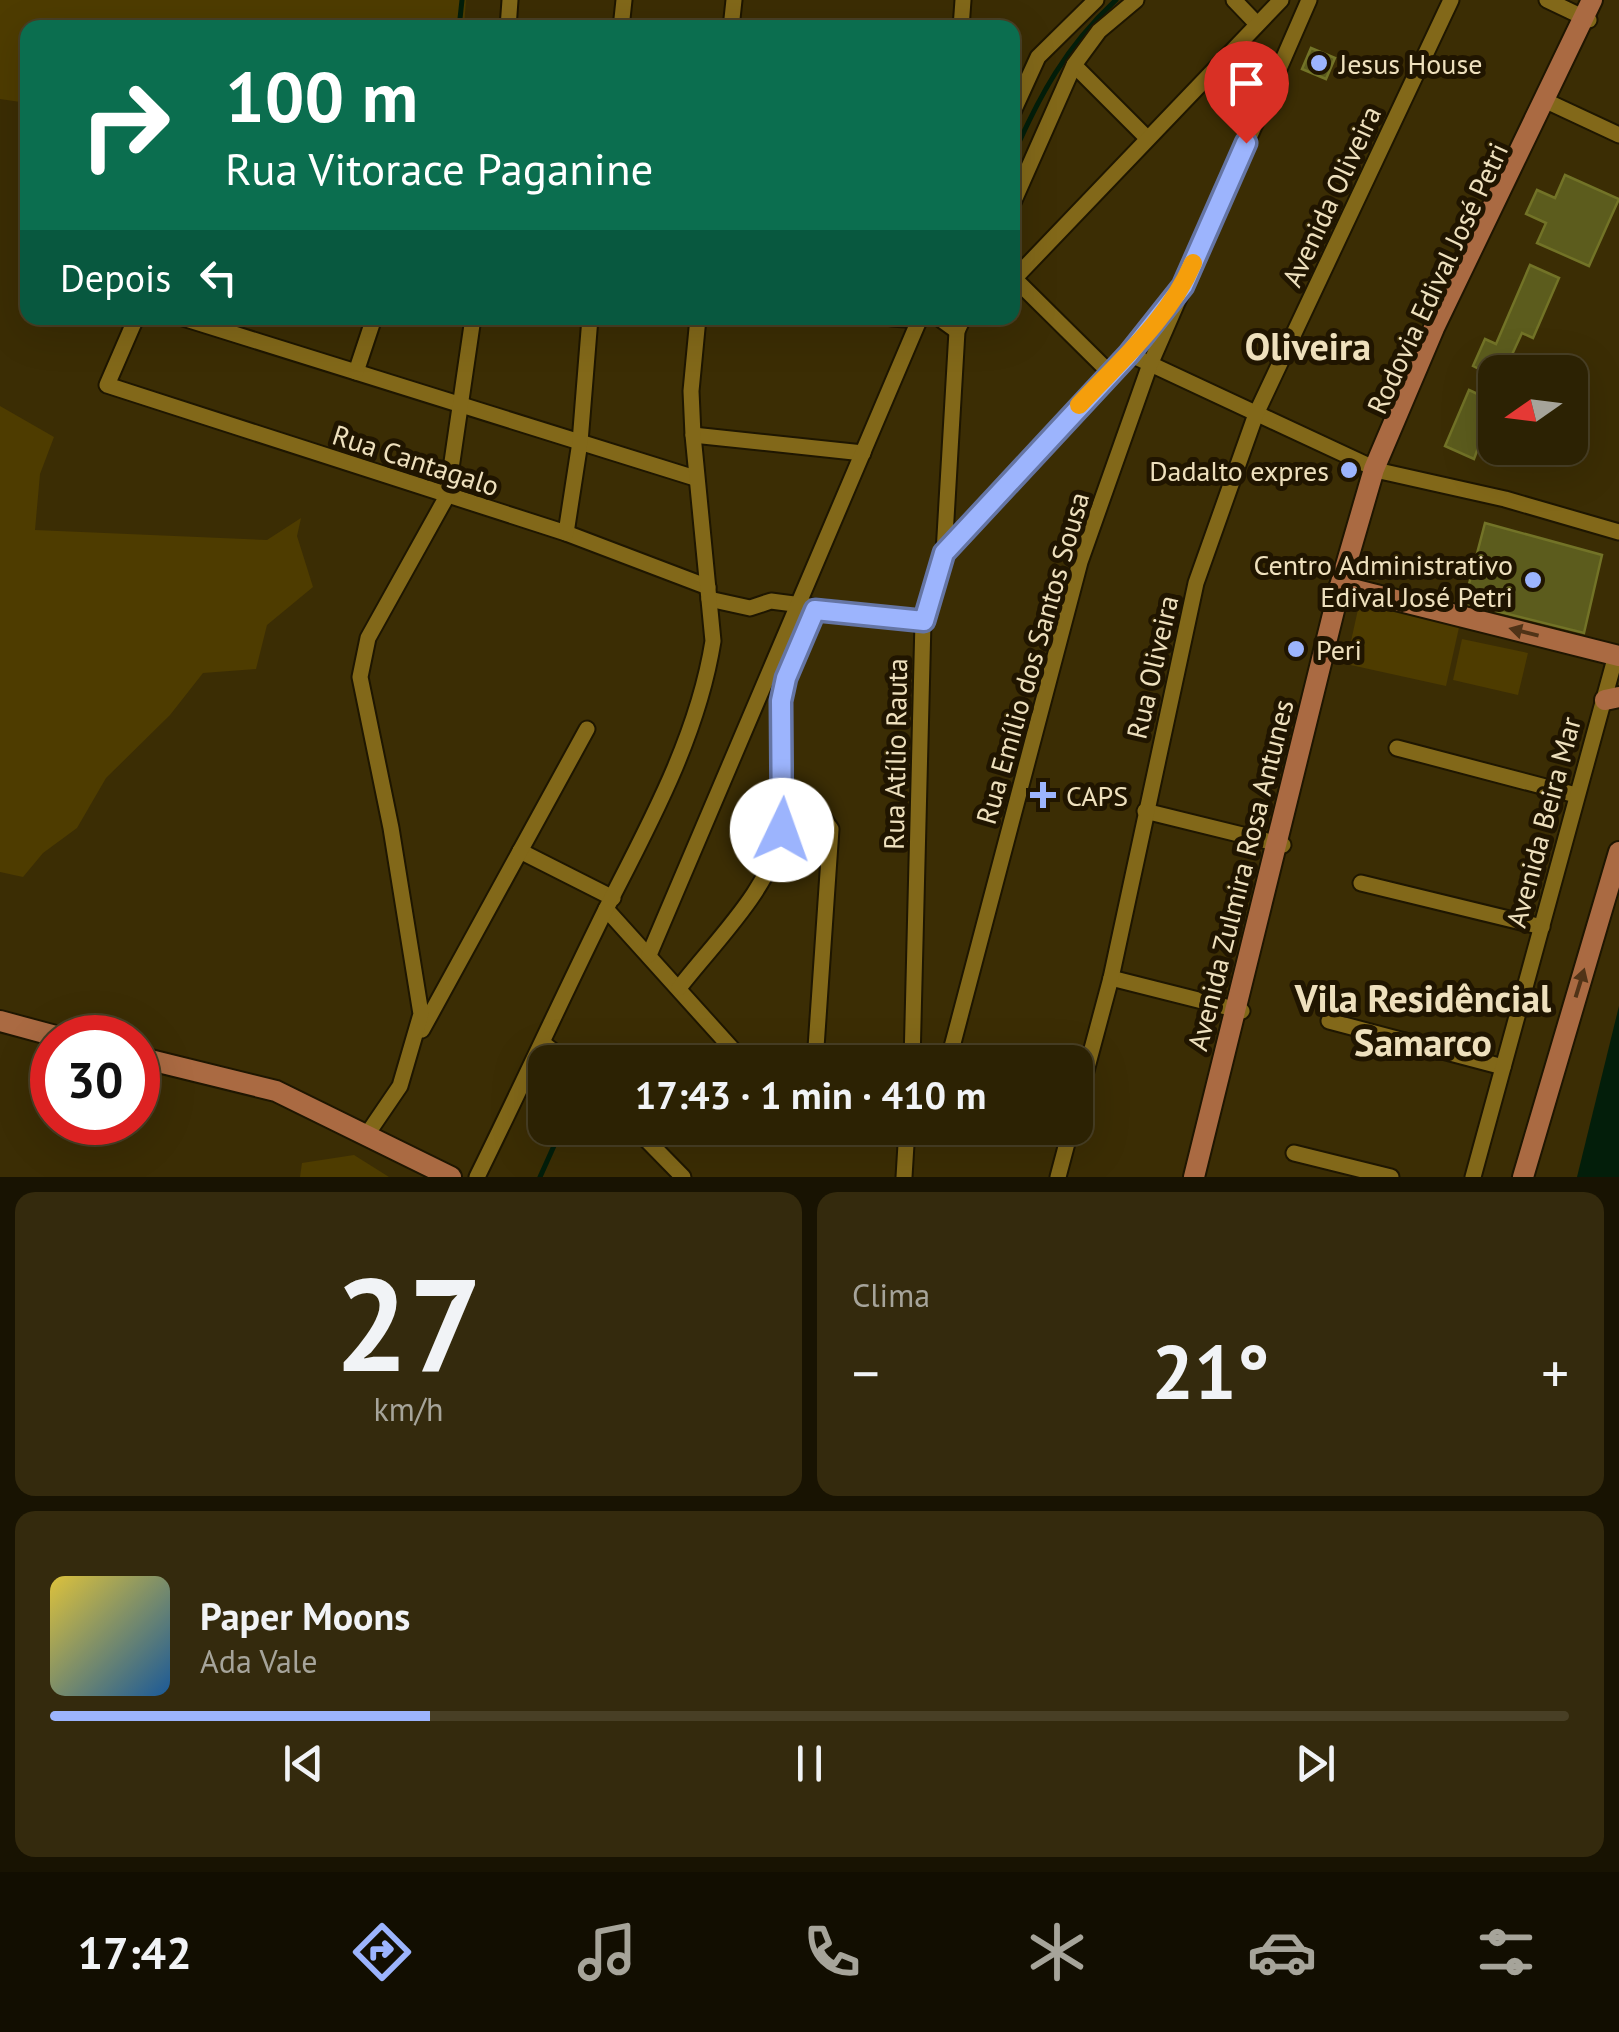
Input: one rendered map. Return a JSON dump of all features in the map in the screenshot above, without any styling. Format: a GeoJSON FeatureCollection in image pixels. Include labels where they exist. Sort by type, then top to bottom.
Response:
{"type":"FeatureCollection","features":[{"type":"Feature","properties":{"kind":"main road","name":"Rodovia Edival José Petri"},"geometry":{"type":"LineString","coordinates":[[1343,587],[1377,470],[1591,9]]}},
{"type":"Feature","properties":{"kind":"main road"},"geometry":{"type":"LineString","coordinates":[[1343,587],[1618,656]]}},
{"type":"Feature","properties":{"kind":"main road","name":"Avenida Zulmira Rosa Antunes"},"geometry":{"type":"LineString","coordinates":[[1198,1177],[1343,587]]}},
{"type":"Feature","properties":{"kind":"main road"},"geometry":{"type":"LineString","coordinates":[[1522,1177],[1619,852]]}},
{"type":"Feature","properties":{"kind":"main road"},"geometry":{"type":"LineString","coordinates":[[0,1021],[30,1029]]}},
{"type":"Feature","properties":{"kind":"main road"},"geometry":{"type":"LineString","coordinates":[[160,1063],[276,1092],[451,1177]]}},
{"type":"Feature","properties":{"kind":"street"},"geometry":{"type":"LineString","coordinates":[[1020,96],[1038,57],[1096,0]]}},
{"type":"Feature","properties":{"kind":"street"},"geometry":{"type":"LineString","coordinates":[[1020,187],[1074,65],[1098,31],[1136,0]]}},
{"type":"Feature","properties":{"kind":"street"},"geometry":{"type":"LineString","coordinates":[[1234,0],[1257,24]]}},
{"type":"Feature","properties":{"kind":"street"},"geometry":{"type":"LineString","coordinates":[[1020,273],[1146,136],[1280,0]]}},
{"type":"Feature","properties":{"kind":"street","name":"Rua Emílio dos Santos Sousa"},"geometry":{"type":"LineString","coordinates":[[952,1045],[1080,562],[1149,367],[1309,0]]}},
{"type":"Feature","properties":{"kind":"street","name":"Avenida Oliveira"},"geometry":{"type":"LineString","coordinates":[[1256,414],[1451,0]]}},
{"type":"Feature","properties":{"kind":"street"},"geometry":{"type":"LineString","coordinates":[[1547,0],[1591,9]]}},
{"type":"Feature","properties":{"kind":"street"},"geometry":{"type":"LineString","coordinates":[[1074,65],[1146,136]]}},
{"type":"Feature","properties":{"kind":"street"},"geometry":{"type":"LineString","coordinates":[[1547,101],[1619,135]]}},
{"type":"Feature","properties":{"kind":"street"},"geometry":{"type":"LineString","coordinates":[[1020,286],[1109,372]]}},
{"type":"Feature","properties":{"kind":"street"},"geometry":{"type":"LineString","coordinates":[[944,553],[1129,354],[1183,286]]}},
{"type":"Feature","properties":{"kind":"street","name":"Rua Cantagalo"},"geometry":{"type":"LineString","coordinates":[[133,325],[107,385],[566,534],[750,608],[771,602],[924,621]]}},
{"type":"Feature","properties":{"kind":"street"},"geometry":{"type":"LineString","coordinates":[[205,325],[696,478]]}},
{"type":"Feature","properties":{"kind":"street"},"geometry":{"type":"LineString","coordinates":[[356,372],[372,325]]}},
{"type":"Feature","properties":{"kind":"street"},"geometry":{"type":"LineString","coordinates":[[416,1042],[421,1014],[418,986],[360,677],[368,638],[447,496],[472,325]]}},
{"type":"Feature","properties":{"kind":"street"},"geometry":{"type":"LineString","coordinates":[[566,534],[580,442],[589,325]]}},
{"type":"Feature","properties":{"kind":"street"},"geometry":{"type":"LineString","coordinates":[[477,1177],[544,1044],[696,718],[713,641],[693,434],[691,391],[697,325]]}},
{"type":"Feature","properties":{"kind":"street"},"geometry":{"type":"LineString","coordinates":[[680,988],[755,890],[773,858],[785,804],[781,701],[786,678],[863,453],[916,325]]}},
{"type":"Feature","properties":{"kind":"street","name":"Rua Atílio Rauta"},"geometry":{"type":"LineString","coordinates":[[912,1045],[924,621],[944,553],[960,325]]}},
{"type":"Feature","properties":{"kind":"street"},"geometry":{"type":"LineString","coordinates":[[1129,354],[1149,367],[1377,470],[1505,499],[1619,532]]}},
{"type":"Feature","properties":{"kind":"street","name":"Rua Oliveira"},"geometry":{"type":"LineString","coordinates":[[1093,1045],[1196,583],[1256,414]]}},
{"type":"Feature","properties":{"kind":"street"},"geometry":{"type":"LineString","coordinates":[[693,434],[863,453]]}},
{"type":"Feature","properties":{"kind":"street"},"geometry":{"type":"LineString","coordinates":[[648,954],[807,609]]}},
{"type":"Feature","properties":{"kind":"street","name":"Avenida Beira Mar"},"geometry":{"type":"LineString","coordinates":[[1473,1177],[1576,796],[1612,698],[1618,656]]}},
{"type":"Feature","properties":{"kind":"street"},"geometry":{"type":"LineString","coordinates":[[368,1134],[400,1086],[416,1042],[588,730]]}},
{"type":"Feature","properties":{"kind":"street"},"geometry":{"type":"LineString","coordinates":[[1397,748],[1576,796]]}},
{"type":"Feature","properties":{"kind":"street"},"geometry":{"type":"LineString","coordinates":[[785,804],[826,816],[831,829],[816,1045]]}},
{"type":"Feature","properties":{"kind":"street"},"geometry":{"type":"LineString","coordinates":[[1145,811],[1280,844]]}},
{"type":"Feature","properties":{"kind":"street"},"geometry":{"type":"LineString","coordinates":[[520,851],[610,903],[648,954],[729,1045]]}},
{"type":"Feature","properties":{"kind":"street"},"geometry":{"type":"LineString","coordinates":[[1361,883],[1542,927]]}},
{"type":"Feature","properties":{"kind":"street"},"geometry":{"type":"LineString","coordinates":[[1111,978],[1238,1011]]}},
{"type":"Feature","properties":{"kind":"street"},"geometry":{"type":"LineString","coordinates":[[1330,1020],[1502,1066]]}},
{"type":"Feature","properties":{"kind":"street"},"geometry":{"type":"LineString","coordinates":[[651,1145],[682,1177]]}},
{"type":"Feature","properties":{"kind":"street"},"geometry":{"type":"LineString","coordinates":[[904,1177],[906,1145]]}},
{"type":"Feature","properties":{"kind":"street"},"geometry":{"type":"LineString","coordinates":[[1058,1177],[1066,1145]]}},
{"type":"Feature","properties":{"kind":"street"},"geometry":{"type":"LineString","coordinates":[[1294,1154],[1391,1177]]}},
{"type":"Feature","properties":{"kind":"shaded area"},"geometry":{"type":"Polygon","coordinates":[[[0,0],[466,0],[465,20],[20,20],[20,102],[0,99],[0,0]]]}},
{"type":"Feature","properties":{"kind":"shaded area"},"geometry":{"type":"Polygon","coordinates":[[[0,406],[54,437],[40,474],[35,530],[267,540],[301,518],[297,536],[313,587],[267,625],[256,669],[203,673],[170,715],[106,778],[77,828],[43,853],[23,877],[0,872],[0,406]]]}},
{"type":"Feature","properties":{"kind":"shaded area"},"geometry":{"type":"Polygon","coordinates":[[[1360,600],[1460,623],[1446,686],[1346,664],[1360,600]]]}},
{"type":"Feature","properties":{"kind":"shaded area"},"geometry":{"type":"Polygon","coordinates":[[[1462,639],[1528,653],[1518,695],[1453,680],[1462,639]]]}},
{"type":"Feature","properties":{"kind":"shaded area"},"geometry":{"type":"Polygon","coordinates":[[[1619,1006],[1619,1177],[1577,1177],[1619,1006]]]}},
{"type":"Feature","properties":{"kind":"shaded area"},"geometry":{"type":"Polygon","coordinates":[[[354,1155],[389,1177],[300,1177],[302,1163],[354,1155]]]}},
{"type":"Feature","properties":{"kind":"building","name":"Jesus House"},"geometry":{"type":"Polygon","coordinates":[[[1311,48],[1335,58],[1326,79],[1302,69],[1311,48]]]}},
{"type":"Feature","properties":{"kind":"building"},"geometry":{"type":"Polygon","coordinates":[[[1565,175],[1619,199],[1589,266],[1537,243],[1546,223],[1526,214],[1537,190],[1555,198],[1565,175]]]}},
{"type":"Feature","properties":{"kind":"building"},"geometry":{"type":"Polygon","coordinates":[[[1530,265],[1559,278],[1533,338],[1522,333],[1512,355],[1478,355],[1478,368],[1473,366],[1485,339],[1496,344],[1530,265]]]}},
{"type":"Feature","properties":{"kind":"building"},"geometry":{"type":"Polygon","coordinates":[[[1469,390],[1478,394],[1478,448],[1474,459],[1445,446],[1469,390]]]}},
{"type":"Feature","properties":{"kind":"building","name":"Centro Administrativo Edival José Petri"},"geometry":{"type":"Polygon","coordinates":[[[1485,523],[1602,555],[1584,633],[1464,603],[1485,523]]]}},
{"type":"Feature","properties":{"kind":"waterway"},"geometry":{"type":"LineString","coordinates":[[460,20],[462,0]]}},
{"type":"Feature","properties":{"kind":"waterway"},"geometry":{"type":"LineString","coordinates":[[1020,141],[1055,73],[1082,35],[1116,0]]}},
{"type":"Feature","properties":{"kind":"waterway"},"geometry":{"type":"LineString","coordinates":[[540,1177],[554,1145]]}},
{"type":"Feature","properties":{"kind":"slow traffic"},"geometry":{"type":"LineString","coordinates":[[1079,405],[1147,332],[1183,286],[1193,263]]}},
{"type":"Feature","properties":{"kind":"place","name":"Jesus House"},"geometry":{"type":"Point","coordinates":[1319,63]}},
{"type":"Feature","properties":{"kind":"place","name":"Dadalto expres"},"geometry":{"type":"Point","coordinates":[1349,470]}},
{"type":"Feature","properties":{"kind":"place","name":"Centro Administrativo Edival José Petri"},"geometry":{"type":"Point","coordinates":[1533,580]}},
{"type":"Feature","properties":{"kind":"place","name":"Peri"},"geometry":{"type":"Point","coordinates":[1296,649]}},
{"type":"Feature","properties":{"kind":"place","name":"CAPS"},"geometry":{"type":"Point","coordinates":[1043,795]}},
{"type":"Feature","properties":{"kind":"district","name":"Oliveira"},"geometry":{"type":"Point","coordinates":[1308,345]}},
{"type":"Feature","properties":{"kind":"district","name":"Vila Residêncial Samarco"},"geometry":{"type":"Point","coordinates":[1423,1019]}},
{"type":"Feature","properties":{"kind":"route"},"geometry":{"type":"LineString","coordinates":[[782,830],[785,804],[781,701],[786,678],[815,610],[924,621],[944,553],[1129,354],[1183,286],[1246,143]]}}]}
